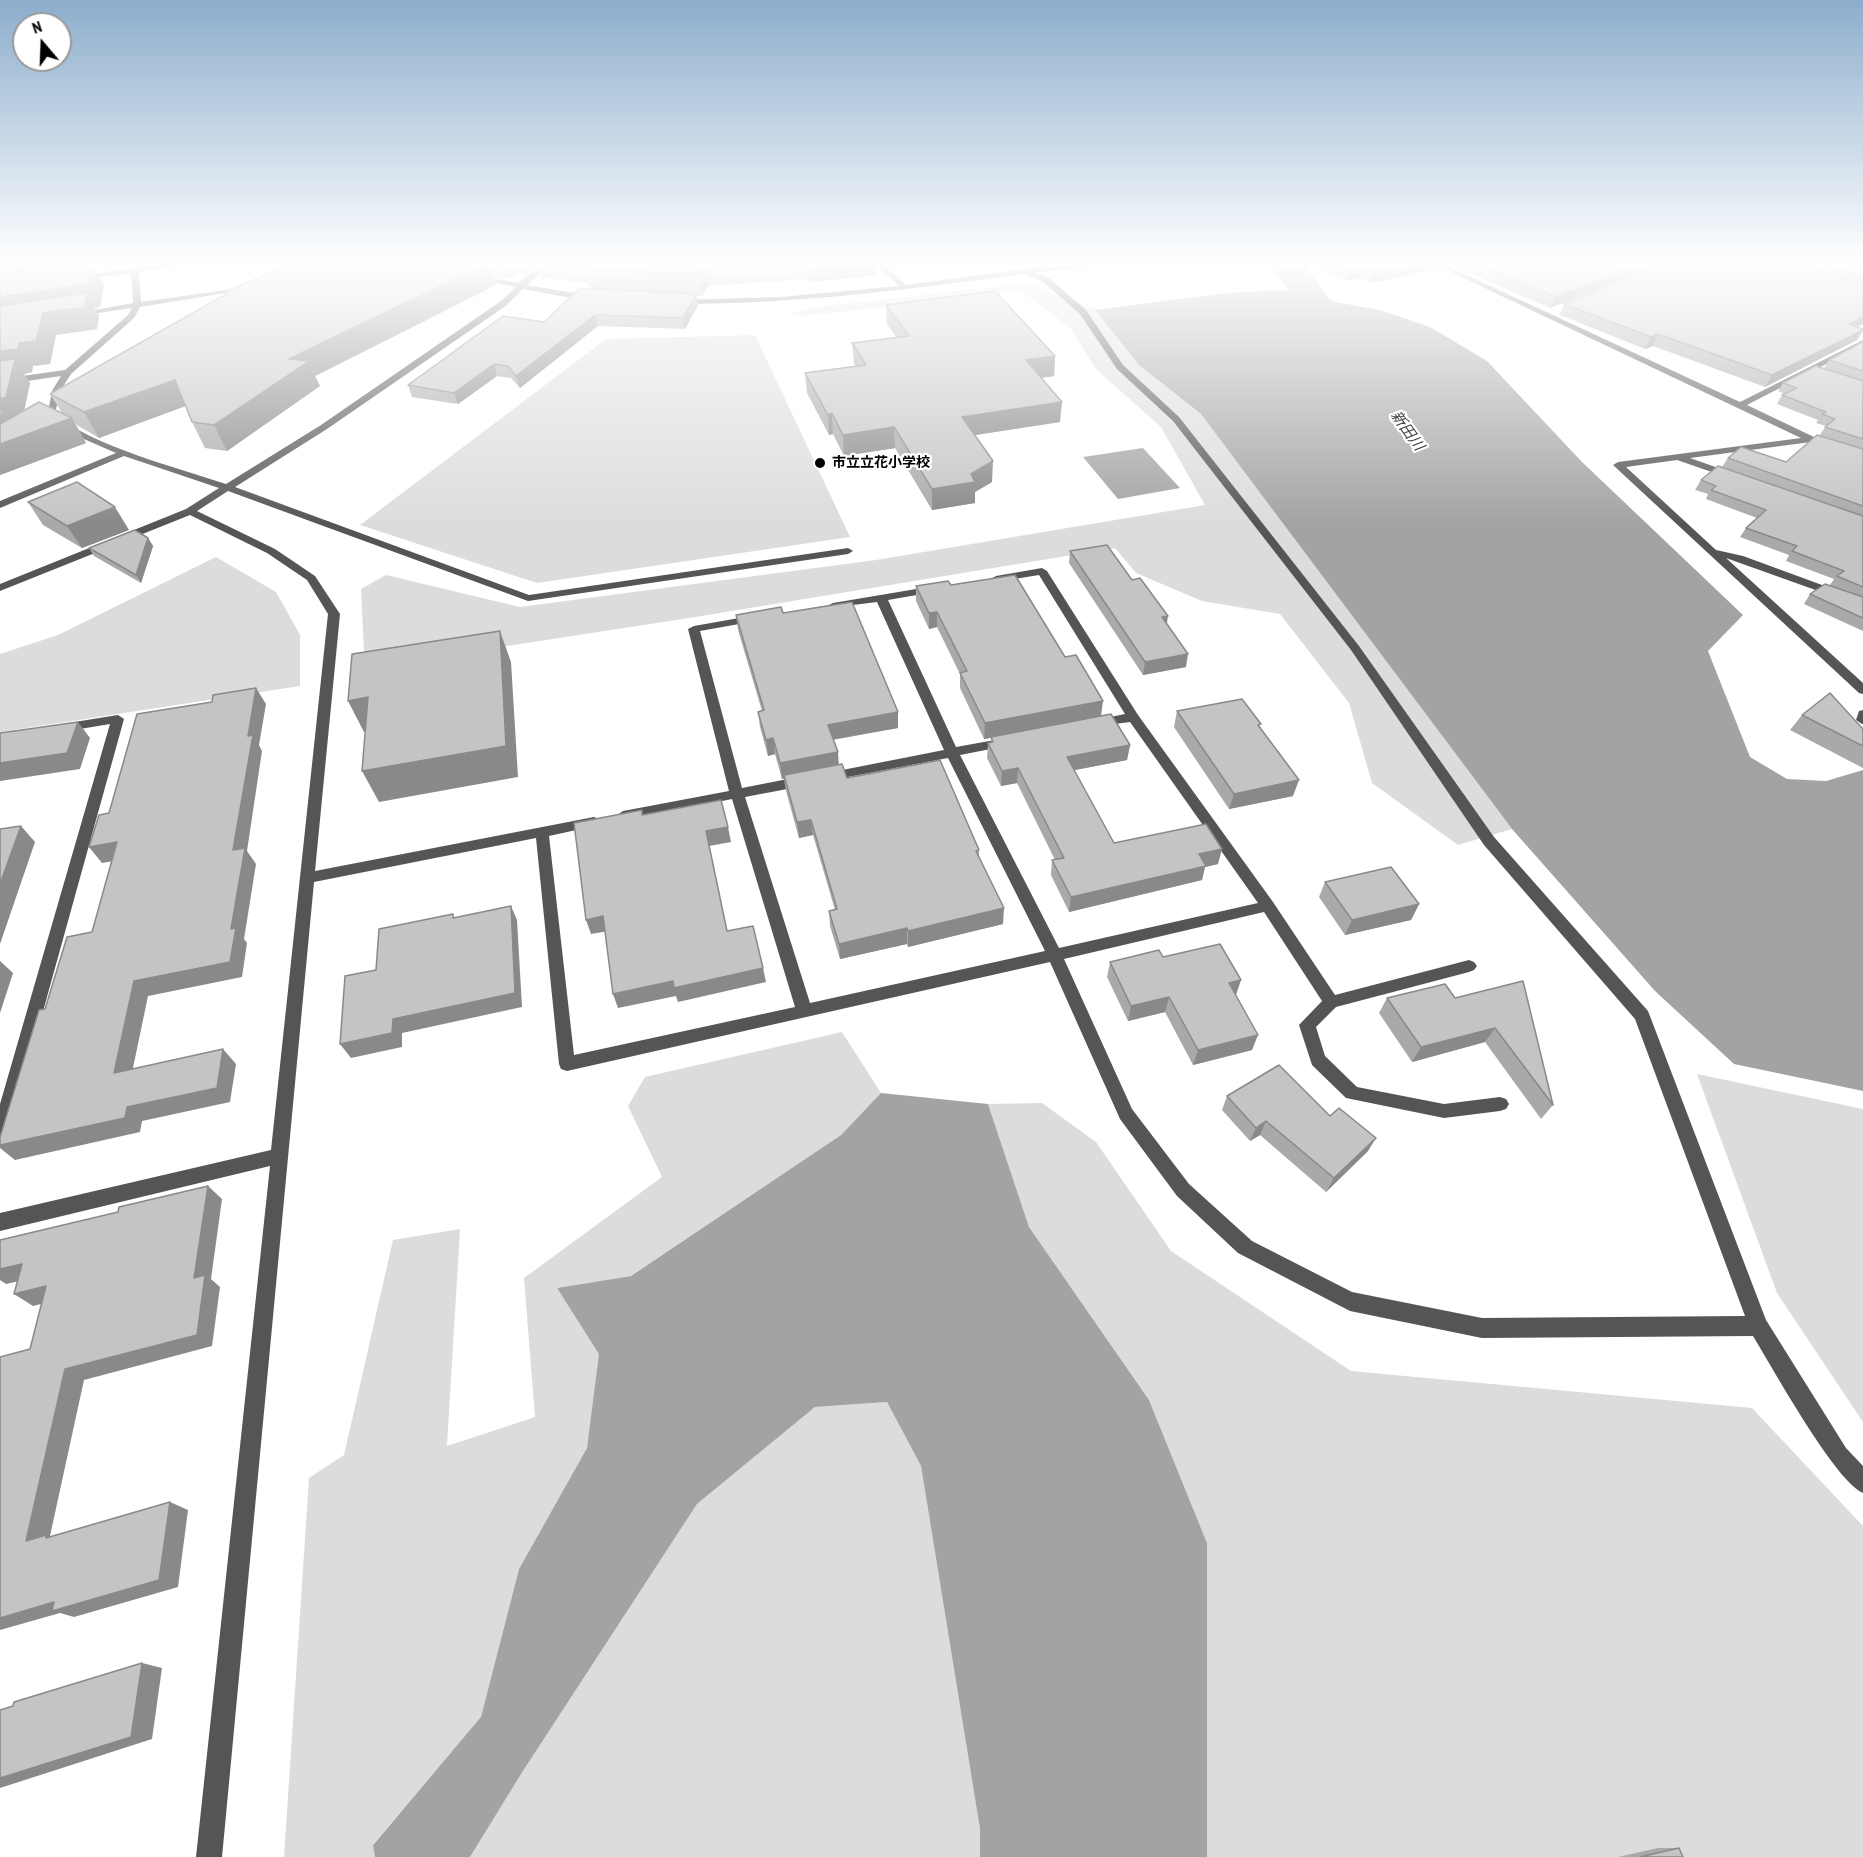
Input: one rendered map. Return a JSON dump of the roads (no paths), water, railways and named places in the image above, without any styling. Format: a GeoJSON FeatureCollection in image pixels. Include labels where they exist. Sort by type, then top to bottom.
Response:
{"type":"FeatureCollection","features":[{"type":"Feature","properties":{"kind":"street"},"geometry":{"type":"LineString","coordinates":[[40,420],[50,415],[56,391],[68,372],[92,351]]}},
{"type":"Feature","properties":{"kind":"street"},"geometry":{"type":"LineString","coordinates":[[0,588],[190,511],[333,421],[435,351]]}},
{"type":"Feature","properties":{"kind":"street"},"geometry":{"type":"LineString","coordinates":[[1109,351],[1120,367],[1176,419],[1355,648],[1489,841],[1642,1016],[1758,1326],[1839,1455],[1863,1482]]}},
{"type":"Feature","properties":{"kind":"street"},"geometry":{"type":"LineString","coordinates":[[1622,351],[1811,439],[1863,455]]}},
{"type":"Feature","properties":{"kind":"street"},"geometry":{"type":"LineString","coordinates":[[1739,406],[1846,351]]}},
{"type":"Feature","properties":{"kind":"street"},"geometry":{"type":"LineString","coordinates":[[1811,369],[1821,373]]}},
{"type":"Feature","properties":{"kind":"street"},"geometry":{"type":"LineString","coordinates":[[0,382],[68,372]]}},
{"type":"Feature","properties":{"kind":"street"},"geometry":{"type":"LineString","coordinates":[[50,415],[64,428],[124,453],[228,488],[528,598],[848,551]]}},
{"type":"Feature","properties":{"kind":"street"},"geometry":{"type":"LineString","coordinates":[[1811,439],[1618,465],[1710,552],[1863,690]]}},
{"type":"Feature","properties":{"kind":"street"},"geometry":{"type":"LineString","coordinates":[[0,505],[124,453]]}},
{"type":"Feature","properties":{"kind":"street"},"geometry":{"type":"LineString","coordinates":[[1678,457],[1743,480]]}},
{"type":"Feature","properties":{"kind":"street"},"geometry":{"type":"LineString","coordinates":[[190,511],[271,551],[311,578],[334,614],[209,1857]]}},
{"type":"Feature","properties":{"kind":"street"},"geometry":{"type":"LineString","coordinates":[[1710,552],[1739,558],[1863,604]]}},
{"type":"Feature","properties":{"kind":"street"},"geometry":{"type":"LineString","coordinates":[[985,581],[1042,571],[1133,717],[1268,906],[1330,1002]]}},
{"type":"Feature","properties":{"kind":"street"},"geometry":{"type":"LineString","coordinates":[[822,608],[950,586]]}},
{"type":"Feature","properties":{"kind":"street"},"geometry":{"type":"LineString","coordinates":[[881,598],[952,752],[1055,955],[1126,1114],[1183,1190],[1245,1247],[1350,1301],[1482,1328],[1758,1326]]}},
{"type":"Feature","properties":{"kind":"street"},"geometry":{"type":"LineString","coordinates":[[764,617],[693,629],[737,794],[804,1011]]}},
{"type":"Feature","properties":{"kind":"street"},"geometry":{"type":"LineString","coordinates":[[1862,720],[1863,714]]}},
{"type":"Feature","properties":{"kind":"street"},"geometry":{"type":"LineString","coordinates":[[1076,728],[1133,717]]}},
{"type":"Feature","properties":{"kind":"street"},"geometry":{"type":"LineString","coordinates":[[0,1134],[118,719],[47,731]]}},
{"type":"Feature","properties":{"kind":"street"},"geometry":{"type":"LineString","coordinates":[[309,878],[1020,739]]}},
{"type":"Feature","properties":{"kind":"street"},"geometry":{"type":"LineString","coordinates":[[542,832],[567,1064],[1268,906]]}},
{"type":"Feature","properties":{"kind":"street"},"geometry":{"type":"LineString","coordinates":[[1468,966],[1330,1002],[1307,1025],[1318,1060],[1352,1094],[1444,1111],[1500,1104]]}},
{"type":"Feature","properties":{"kind":"street"},"geometry":{"type":"LineString","coordinates":[[0,1222],[280,1156]]}},
{"type":"Feature","properties":{"kind":"water"},"geometry":{"type":"Polygon","coordinates":[[[1128,351],[1470,351],[1487,361],[1582,462],[1743,615],[1708,651],[1750,757],[1787,779],[1826,781],[1863,770],[1863,1091],[1734,1064],[1655,991],[1512,829],[1201,414],[1139,365],[1128,351]]]}},
{"type":"Feature","properties":{"kind":"water"},"geometry":{"type":"Polygon","coordinates":[[[1143,448],[1180,488],[1118,499],[1083,457],[1143,448]]]}},
{"type":"Feature","properties":{"kind":"water"},"geometry":{"type":"Polygon","coordinates":[[[881,1093],[988,1104],[1029,1227],[1149,1400],[1207,1543],[1207,1857],[980,1857],[980,1829],[921,1466],[887,1402],[815,1407],[697,1504],[523,1771],[470,1857],[375,1857],[373,1845],[481,1717],[519,1569],[587,1448],[599,1354],[557,1288],[631,1276],[841,1135],[881,1093]]]}},
{"type":"Feature","properties":{"kind":"waterway","name":"新田川"},"geometry":{"type":"LineString","coordinates":[[1348,351],[1360,367]]}},
{"type":"Feature","properties":{"kind":"place","name":"市立立花小学校"},"geometry":{"type":"Point","coordinates":[820,463]}}]}
